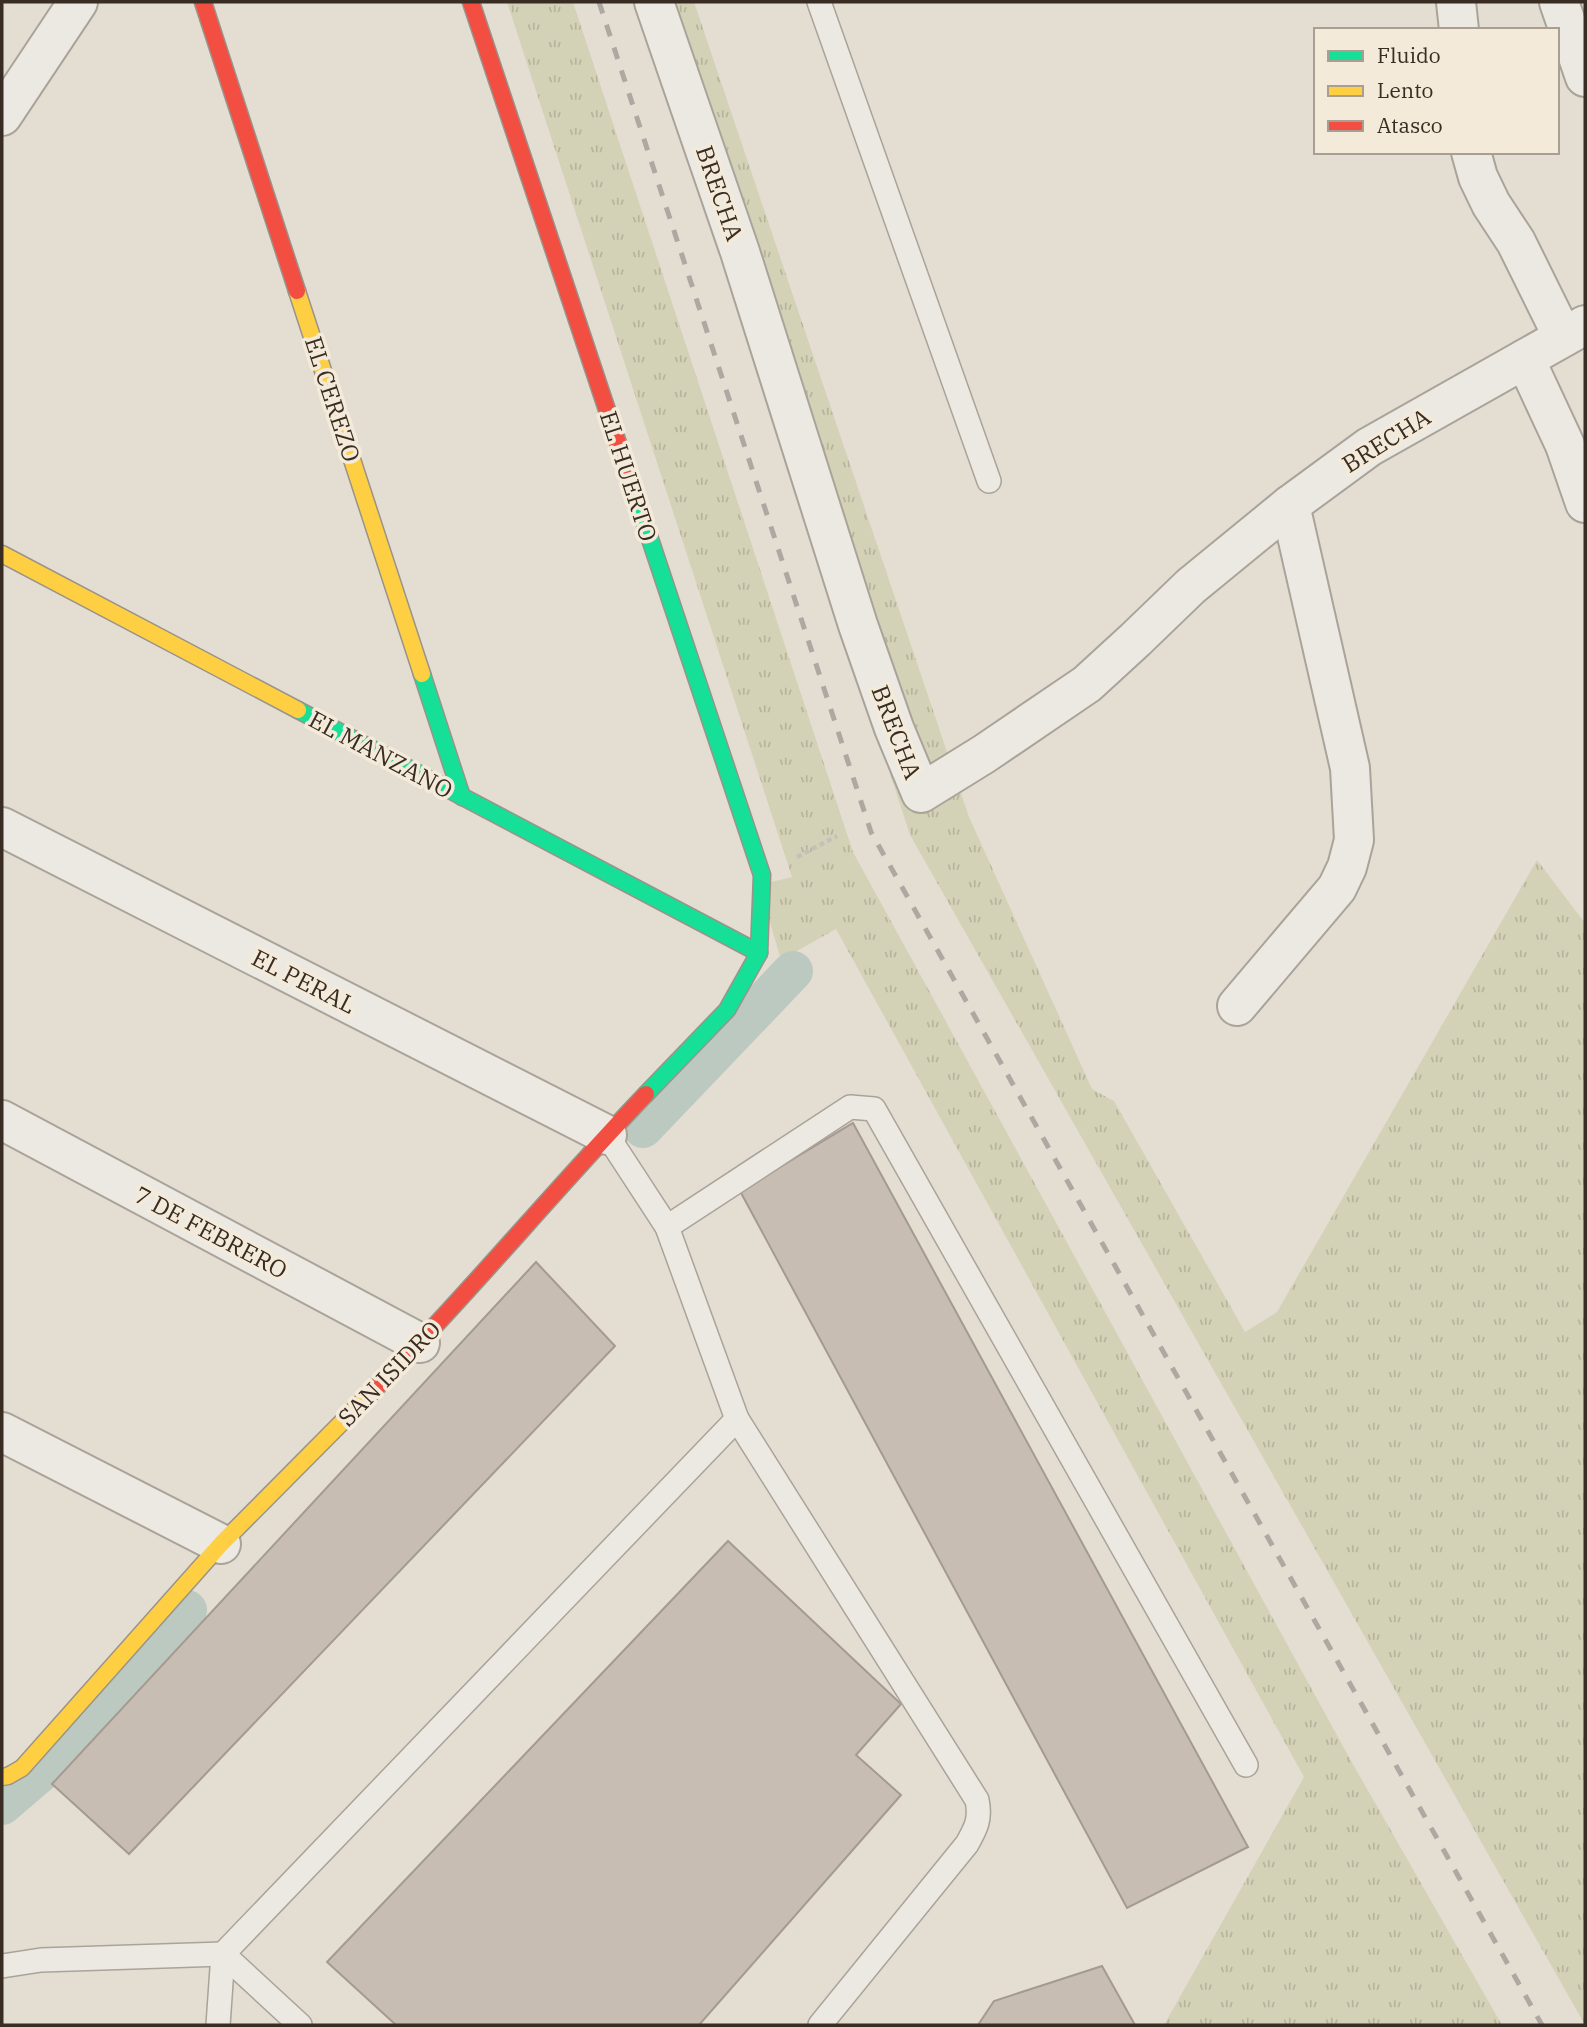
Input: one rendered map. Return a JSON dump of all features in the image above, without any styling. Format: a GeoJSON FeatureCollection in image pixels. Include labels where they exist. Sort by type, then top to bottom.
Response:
{"type":"FeatureCollection","features":[{"type":"Feature","properties":{"kind":"street"},"geometry":{"type":"LineString","coordinates":[[2,116],[78,2]]}},
{"type":"Feature","properties":{"kind":"street","name":"EL CEREZO"},"geometry":{"type":"LineString","coordinates":[[203,2],[462,797]]}},
{"type":"Feature","properties":{"kind":"street","name":"EL HUERTO"},"geometry":{"type":"LineString","coordinates":[[471,2],[762,875],[759,953]]}},
{"type":"Feature","properties":{"kind":"street","name":"BRECHA"},"geometry":{"type":"LineString","coordinates":[[654,2],[740,252],[858,625],[894,727],[921,793],[1087,684],[1191,586],[1290,505],[1369,447],[1574,331],[1490,204],[1472,154]]}},
{"type":"Feature","properties":{"kind":"street"},"geometry":{"type":"LineString","coordinates":[[1456,2],[1459,28]]}},
{"type":"Feature","properties":{"kind":"street"},"geometry":{"type":"LineString","coordinates":[[1559,2],[1585,77]]}},
{"type":"Feature","properties":{"kind":"street"},"geometry":{"type":"LineString","coordinates":[[1525,359],[1565,445],[1585,503]]}},
{"type":"Feature","properties":{"kind":"street"},"geometry":{"type":"LineString","coordinates":[[1237,1006],[1337,888],[1347,867],[1353,840],[1350,768],[1290,505]]}},
{"type":"Feature","properties":{"kind":"street","name":"EL MANZANO"},"geometry":{"type":"LineString","coordinates":[[2,554],[759,953]]}},
{"type":"Feature","properties":{"kind":"street","name":"EL PERAL"},"geometry":{"type":"LineString","coordinates":[[2,827],[607,1135]]}},
{"type":"Feature","properties":{"kind":"street","name":"SAN ISIDRO"},"geometry":{"type":"LineString","coordinates":[[2,1777],[22,1768],[221,1544],[420,1343],[607,1135],[727,1010],[759,953]]}},
{"type":"Feature","properties":{"kind":"street","name":"7 DE FEBRERO"},"geometry":{"type":"LineString","coordinates":[[2,1120],[420,1343]]}},
{"type":"Feature","properties":{"kind":"street"},"geometry":{"type":"LineString","coordinates":[[2,1432],[221,1544]]}},
{"type":"Feature","properties":{"kind":"lane"},"geometry":{"type":"LineString","coordinates":[[819,2],[989,481]]}},
{"type":"Feature","properties":{"kind":"lane"},"geometry":{"type":"LineString","coordinates":[[667,1227],[850,1107],[874,1109],[1246,1765]]}},
{"type":"Feature","properties":{"kind":"lane"},"geometry":{"type":"LineString","coordinates":[[607,1135],[667,1227],[737,1419],[976,1800],[979,1813],[967,1844],[820,2025]]}},
{"type":"Feature","properties":{"kind":"lane"},"geometry":{"type":"LineString","coordinates":[[219,2025],[223,1954],[737,1419]]}},
{"type":"Feature","properties":{"kind":"lane"},"geometry":{"type":"LineString","coordinates":[[2,1966],[41,1960],[223,1954],[300,2025]]}},
{"type":"Feature","properties":{"kind":"green space"},"geometry":{"type":"Polygon","coordinates":[[[507,2],[573,2],[853,852],[1350,1759],[1502,2025],[1164,2025],[1304,1777],[836,929],[781,960],[759,885],[792,877],[507,2]]]}},
{"type":"Feature","properties":{"kind":"green space"},"geometry":{"type":"Polygon","coordinates":[[[639,2],[694,2],[969,817],[1092,1089],[1114,1101],[1245,1332],[1277,1312],[1537,860],[1585,923],[1585,2025],[910,835],[639,2]]]}},
{"type":"Feature","properties":{"kind":"building"},"geometry":{"type":"Polygon","coordinates":[[[853,1123],[1248,1847],[1127,1908],[740,1191],[853,1123]]]}},
{"type":"Feature","properties":{"kind":"building"},"geometry":{"type":"Polygon","coordinates":[[[536,1262],[615,1346],[129,1854],[52,1784],[536,1262]]]}},
{"type":"Feature","properties":{"kind":"building"},"geometry":{"type":"Polygon","coordinates":[[[728,1541],[901,1704],[856,1755],[901,1795],[699,2025],[396,2025],[327,1962],[728,1541]]]}},
{"type":"Feature","properties":{"kind":"building"},"geometry":{"type":"Polygon","coordinates":[[[1102,1966],[1135,2025],[978,2025],[994,2001],[1102,1966]]]}},
{"type":"Feature","properties":{"kind":"waterway"},"geometry":{"type":"LineString","coordinates":[[643,1128],[793,971]]}},
{"type":"Feature","properties":{"kind":"waterway"},"geometry":{"type":"LineString","coordinates":[[2,1805],[65,1751],[187,1610]]}},
{"type":"Feature","properties":{"kind":"railway"},"geometry":{"type":"LineString","coordinates":[[599,2],[871,832],[1542,2025]]}},
{"type":"Feature","properties":{"kind":"traffic: fast"},"geometry":{"type":"LineString","coordinates":[[627,470],[762,875],[759,953],[727,1010],[646,1094]]}},
{"type":"Feature","properties":{"kind":"traffic: fast"},"geometry":{"type":"LineString","coordinates":[[422,674],[462,797]]}},
{"type":"Feature","properties":{"kind":"traffic: fast"},"geometry":{"type":"LineString","coordinates":[[298,710],[759,953]]}},
{"type":"Feature","properties":{"kind":"traffic: slow"},"geometry":{"type":"LineString","coordinates":[[297,291],[422,674]]}},
{"type":"Feature","properties":{"kind":"traffic: slow"},"geometry":{"type":"LineString","coordinates":[[2,554],[298,710]]}},
{"type":"Feature","properties":{"kind":"traffic: slow"},"geometry":{"type":"LineString","coordinates":[[2,1777],[22,1768],[221,1544],[372,1392]]}},
{"type":"Feature","properties":{"kind":"traffic: jam"},"geometry":{"type":"LineString","coordinates":[[203,2],[297,291]]}},
{"type":"Feature","properties":{"kind":"traffic: jam"},"geometry":{"type":"LineString","coordinates":[[471,2],[627,470]]}},
{"type":"Feature","properties":{"kind":"traffic: jam"},"geometry":{"type":"LineString","coordinates":[[372,1392],[442,1319],[646,1094]]}}]}
